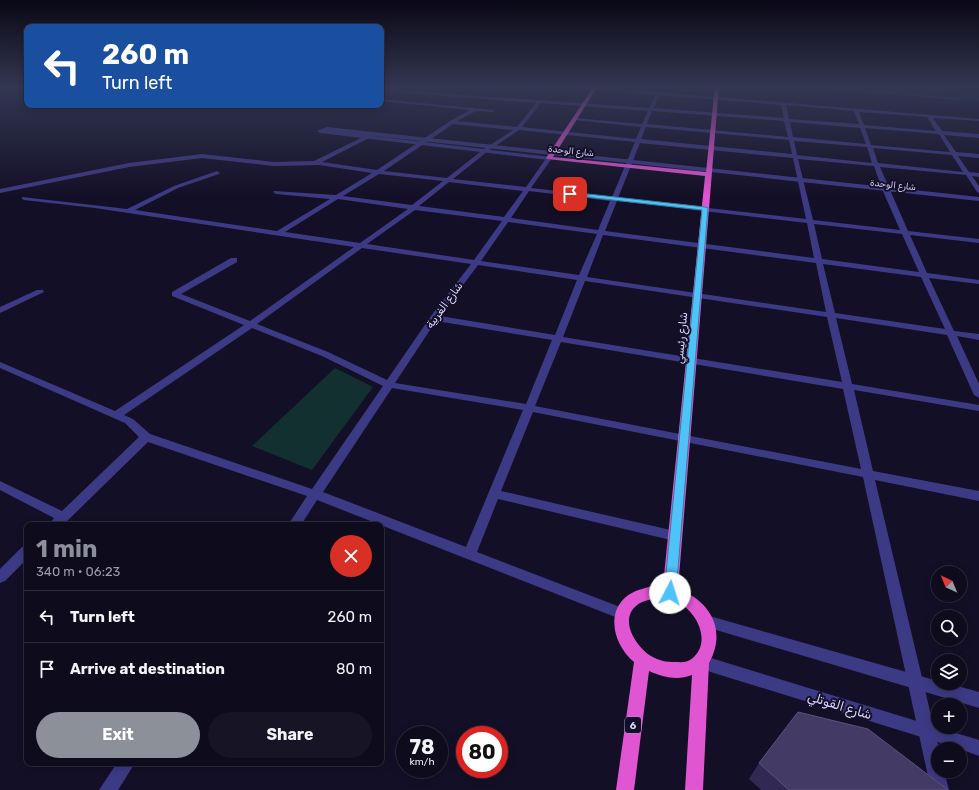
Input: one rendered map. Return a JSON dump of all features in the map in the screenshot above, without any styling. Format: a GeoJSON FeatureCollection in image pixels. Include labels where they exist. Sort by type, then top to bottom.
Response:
{"type":"FeatureCollection","features":[{"type":"Feature","properties":{"kind":"highway","name":"شارع الغربية"},"geometry":{"type":"LineString","coordinates":[[550,156],[572,123]]}},
{"type":"Feature","properties":{"kind":"highway","name":"شارع رئيسي"},"geometry":{"type":"LineString","coordinates":[[670,593],[713,123]]}},
{"type":"Feature","properties":{"kind":"highway","name":"شارع الوحدة"},"geometry":{"type":"LineString","coordinates":[[550,156],[708,172]]}},
{"type":"Feature","properties":{"kind":"highway"},"geometry":{"type":"LineString","coordinates":[[658,591],[670,593],[684,599],[697,608],[706,621],[710,635],[709,650],[701,662],[688,669],[673,671],[657,668],[642,660],[631,650],[624,638],[621,626],[622,614],[627,604],[635,597],[645,592],[658,591]]}},
{"type":"Feature","properties":{"kind":"highway","name":"6"},"geometry":{"type":"LineString","coordinates":[[625,790],[642,660]]}},
{"type":"Feature","properties":{"kind":"highway"},"geometry":{"type":"LineString","coordinates":[[694,790],[701,662]]}},
{"type":"Feature","properties":{"kind":"street"},"geometry":{"type":"LineString","coordinates":[[277,234],[378,172],[451,123]]}},
{"type":"Feature","properties":{"kind":"street"},"geometry":{"type":"LineString","coordinates":[[460,123],[979,175]]}},
{"type":"Feature","properties":{"kind":"street"},"geometry":{"type":"LineString","coordinates":[[116,415],[250,325],[413,208],[488,149],[518,129],[523,123]]}},
{"type":"Feature","properties":{"kind":"street"},"geometry":{"type":"LineString","coordinates":[[619,123],[979,156]]}},
{"type":"Feature","properties":{"kind":"street"},"geometry":{"type":"LineString","coordinates":[[788,123],[940,790]]}},
{"type":"Feature","properties":{"kind":"street"},"geometry":{"type":"LineString","coordinates":[[823,123],[979,136]]}},
{"type":"Feature","properties":{"kind":"street"},"geometry":{"type":"LineString","coordinates":[[861,123],[886,191],[979,395]]}},
{"type":"Feature","properties":{"kind":"street"},"geometry":{"type":"LineString","coordinates":[[934,123],[979,191]]}},
{"type":"Feature","properties":{"kind":"street"},"geometry":{"type":"LineString","coordinates":[[470,554],[644,125]]}},
{"type":"Feature","properties":{"kind":"street","name":"شارع الوحدة"},"geometry":{"type":"LineString","coordinates":[[424,142],[327,129],[320,131],[550,156]]}},
{"type":"Feature","properties":{"kind":"street"},"geometry":{"type":"LineString","coordinates":[[313,164],[367,137]]}},
{"type":"Feature","properties":{"kind":"street"},"geometry":{"type":"LineString","coordinates":[[0,191],[129,165],[202,156],[274,164],[313,164],[614,199],[705,208],[979,241]]}},
{"type":"Feature","properties":{"kind":"street","name":"شارع الغربية"},"geometry":{"type":"LineString","coordinates":[[296,522],[434,318],[476,263],[550,156]]}},
{"type":"Feature","properties":{"kind":"street","name":"شارع الوحدة"},"geometry":{"type":"LineString","coordinates":[[708,172],[886,191],[979,199]]}},
{"type":"Feature","properties":{"kind":"street"},"geometry":{"type":"LineString","coordinates":[[128,211],[176,187],[217,173]]}},
{"type":"Feature","properties":{"kind":"street","name":"شارع الوحدة"},"geometry":{"type":"LineString","coordinates":[[886,191],[979,203]]}},
{"type":"Feature","properties":{"kind":"street"},"geometry":{"type":"LineString","coordinates":[[276,192],[335,197],[979,282]]}},
{"type":"Feature","properties":{"kind":"street"},"geometry":{"type":"LineString","coordinates":[[24,198],[66,202],[128,211],[979,337]]}},
{"type":"Feature","properties":{"kind":"street"},"geometry":{"type":"LineString","coordinates":[[234,260],[175,294],[325,354],[390,385],[529,408],[979,496]]}},
{"type":"Feature","properties":{"kind":"street"},"geometry":{"type":"LineString","coordinates":[[0,310],[40,292]]}},
{"type":"Feature","properties":{"kind":"street"},"geometry":{"type":"LineString","coordinates":[[434,318],[979,408]]}},
{"type":"Feature","properties":{"kind":"street"},"geometry":{"type":"LineString","coordinates":[[0,366],[129,421],[146,437],[315,494],[622,614]]}},
{"type":"Feature","properties":{"kind":"street"},"geometry":{"type":"LineString","coordinates":[[0,485],[59,521],[146,437]]}},
{"type":"Feature","properties":{"kind":"street"},"geometry":{"type":"LineString","coordinates":[[494,494],[675,536]]}},
{"type":"Feature","properties":{"kind":"street"},"geometry":{"type":"LineString","coordinates":[[0,577],[24,555]]}},
{"type":"Feature","properties":{"kind":"street"},"geometry":{"type":"LineString","coordinates":[[706,621],[979,700]]}},
{"type":"Feature","properties":{"kind":"street","name":"شارع القوتلي"},"geometry":{"type":"LineString","coordinates":[[701,662],[979,748]]}},
{"type":"Feature","properties":{"kind":"street"},"geometry":{"type":"LineString","coordinates":[[108,790],[125,766]]}},
{"type":"Feature","properties":{"kind":"green space"},"geometry":{"type":"Polygon","coordinates":[[[335,368],[373,387],[312,470],[252,446],[335,368]]]}},
{"type":"Feature","properties":{"kind":"building"},"geometry":{"type":"Polygon","coordinates":[[[798,712],[868,729],[948,790],[789,790],[759,763],[798,712]]]}},
{"type":"Feature","properties":{"kind":"route"},"geometry":{"type":"LineString","coordinates":[[570,194],[705,208],[670,593]]}}]}
